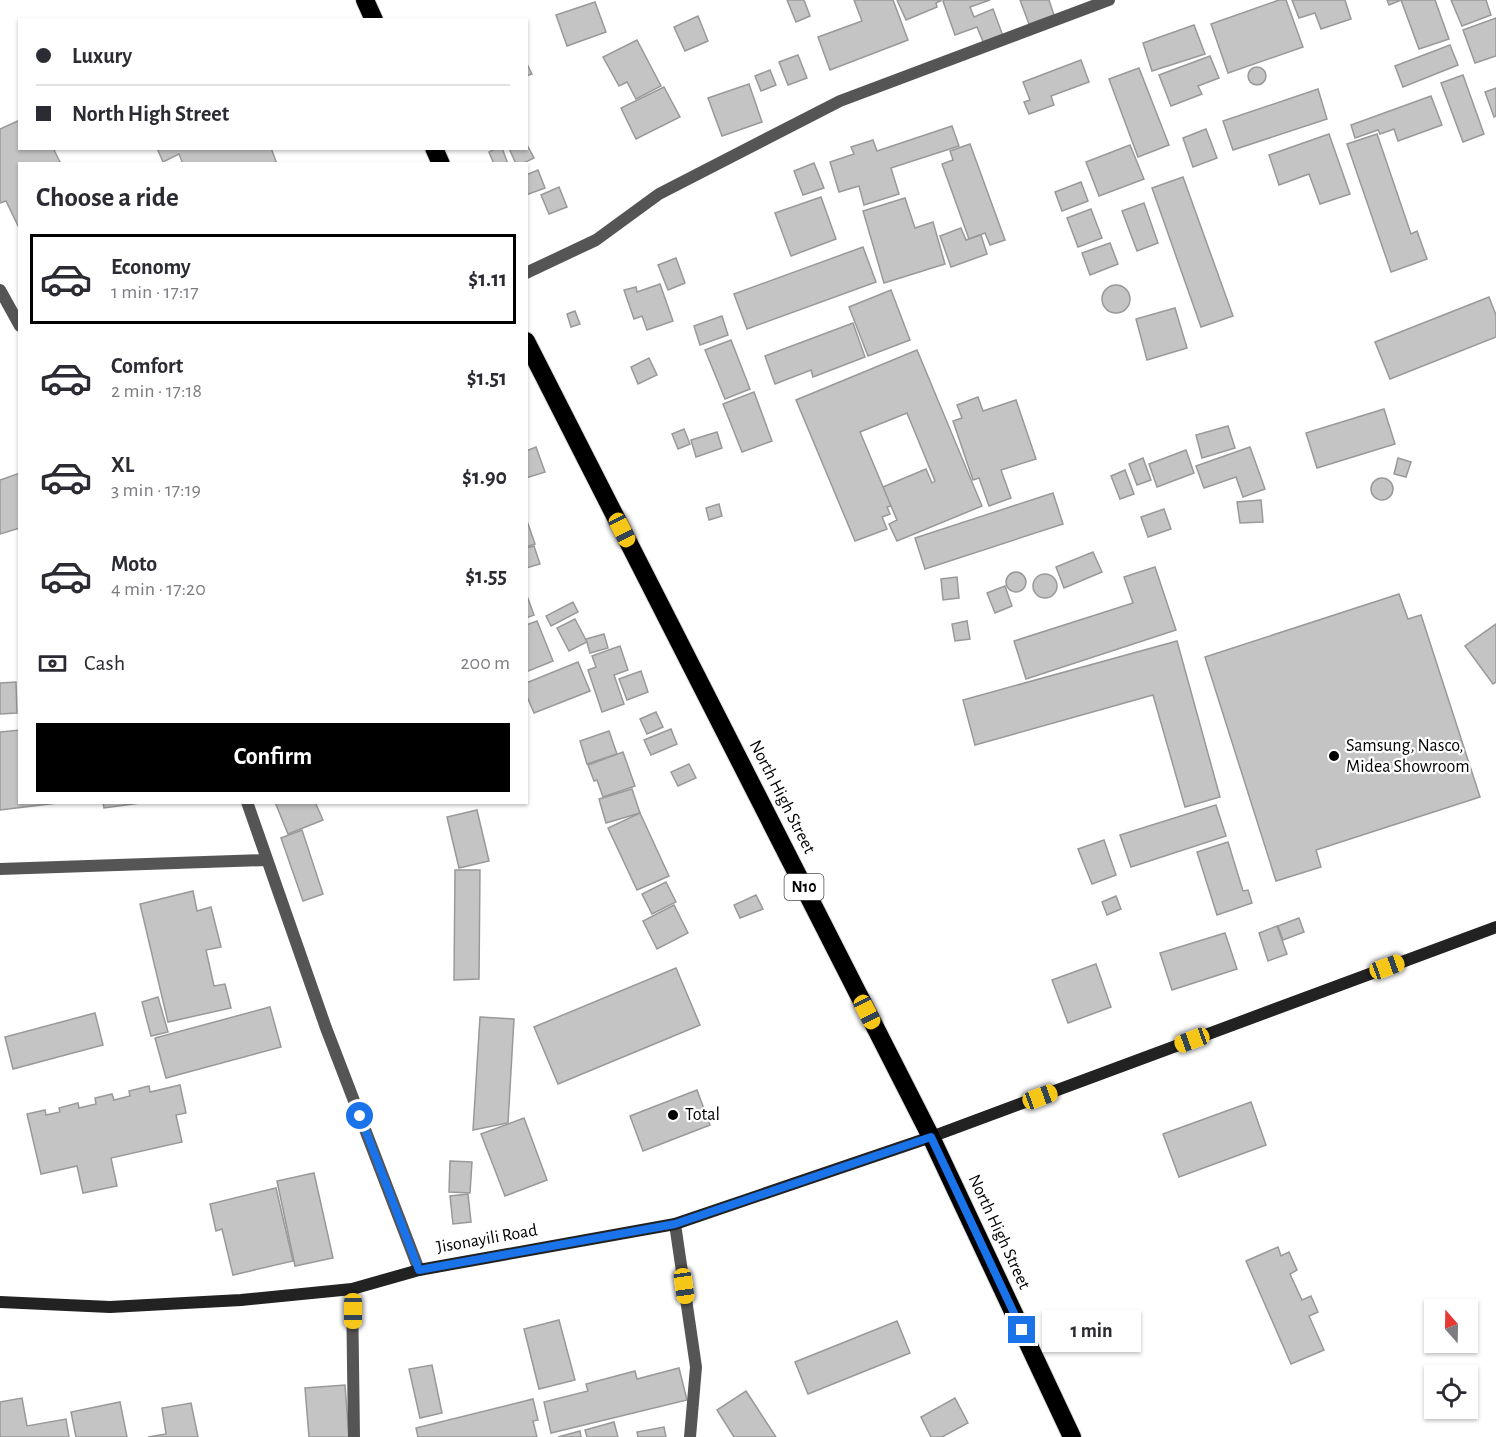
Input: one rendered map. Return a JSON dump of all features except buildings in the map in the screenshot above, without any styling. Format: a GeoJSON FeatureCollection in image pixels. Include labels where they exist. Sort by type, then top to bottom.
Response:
{"type":"FeatureCollection","features":[{"type":"Feature","properties":{"kind":"highway"},"geometry":{"type":"LineString","coordinates":[[364,0],[373,18]]}},
{"type":"Feature","properties":{"kind":"highway","name":"North High Street"},"geometry":{"type":"LineString","coordinates":[[528,345],[931,1137],[1072,1437]]}},
{"type":"Feature","properties":{"kind":"street"},"geometry":{"type":"LineString","coordinates":[[528,272],[596,240],[659,194],[840,101],[1109,0]]}},
{"type":"Feature","properties":{"kind":"street"},"geometry":{"type":"LineString","coordinates":[[0,290],[18,322]]}},
{"type":"Feature","properties":{"kind":"street"},"geometry":{"type":"LineString","coordinates":[[248,804],[326,1028],[419,1270]]}},
{"type":"Feature","properties":{"kind":"street"},"geometry":{"type":"LineString","coordinates":[[0,869],[266,860]]}},
{"type":"Feature","properties":{"kind":"street","name":"Jisonayili Road"},"geometry":{"type":"LineString","coordinates":[[0,1302],[110,1307],[241,1300],[352,1289],[419,1270],[675,1224],[931,1137],[1496,927]]}},
{"type":"Feature","properties":{"kind":"street"},"geometry":{"type":"LineString","coordinates":[[675,1224],[696,1367],[690,1437]]}},
{"type":"Feature","properties":{"kind":"street"},"geometry":{"type":"LineString","coordinates":[[352,1289],[354,1437]]}},
{"type":"Feature","properties":{"kind":"place","name":"Samsung, Nasco, Midea Showroom"},"geometry":{"type":"Point","coordinates":[1334,756]}},
{"type":"Feature","properties":{"kind":"place","name":"Total"},"geometry":{"type":"Point","coordinates":[673,1115]}},
{"type":"Feature","properties":{"kind":"route"},"geometry":{"type":"LineString","coordinates":[[360,1116],[419,1270],[675,1224],[931,1137],[1022,1330]]}}]}
